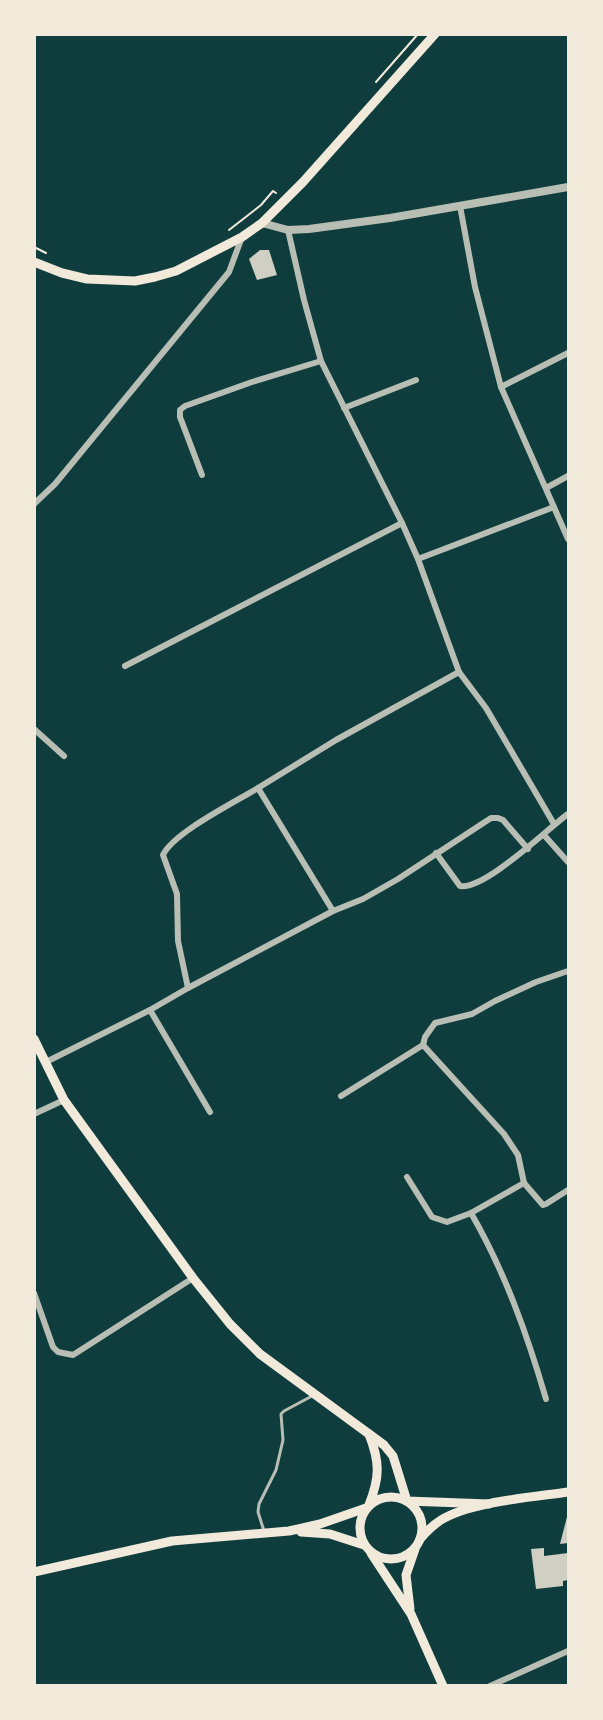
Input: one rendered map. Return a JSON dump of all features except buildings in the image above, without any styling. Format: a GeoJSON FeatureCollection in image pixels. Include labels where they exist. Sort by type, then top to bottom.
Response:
{"type":"FeatureCollection","features":[{"type":"Feature","properties":{"kind":"main road"},"geometry":{"type":"LineString","coordinates":[[34,261],[62,273],[87,279],[155,278],[176,271],[242,237],[262,223],[303,182],[435,34]]}},
{"type":"Feature","properties":{"kind":"main road"},"geometry":{"type":"LineString","coordinates":[[34,1039],[64,1100],[230,1324],[253,1346],[384,1445],[393,1456],[407,1501]]}},
{"type":"Feature","properties":{"kind":"main road"},"geometry":{"type":"LineString","coordinates":[[368,1432],[378,1464],[376,1487],[362,1514],[359,1524],[360,1535],[411,1614],[443,1686]]}},
{"type":"Feature","properties":{"kind":"main road"},"geometry":{"type":"LineString","coordinates":[[289,1531],[330,1534],[367,1548],[382,1558],[393,1559],[402,1557],[441,1519],[454,1513],[489,1504],[568,1492]]}},
{"type":"Feature","properties":{"kind":"main road"},"geometry":{"type":"LineString","coordinates":[[34,1572],[172,1541],[289,1531],[320,1524],[367,1506],[377,1499],[388,1496],[398,1497],[415,1507],[422,1525],[419,1541],[406,1575],[411,1614]]}},
{"type":"Feature","properties":{"kind":"main road"},"geometry":{"type":"LineString","coordinates":[[407,1501],[489,1504]]}},
{"type":"Feature","properties":{"kind":"street"},"geometry":{"type":"LineString","coordinates":[[262,223],[288,230],[390,218],[568,187]]}},
{"type":"Feature","properties":{"kind":"street"},"geometry":{"type":"LineString","coordinates":[[460,206],[475,287],[501,387],[568,539]]}},
{"type":"Feature","properties":{"kind":"street"},"geometry":{"type":"LineString","coordinates":[[288,230],[321,361],[418,559],[459,672],[486,708],[554,824]]}},
{"type":"Feature","properties":{"kind":"street"},"geometry":{"type":"LineString","coordinates":[[34,504],[55,484],[229,272],[242,237]]}},
{"type":"Feature","properties":{"kind":"street"},"geometry":{"type":"LineString","coordinates":[[501,387],[568,353]]}},
{"type":"Feature","properties":{"kind":"street"},"geometry":{"type":"LineString","coordinates":[[202,476],[180,417],[180,410],[185,406],[252,382],[321,361]]}},
{"type":"Feature","properties":{"kind":"street"},"geometry":{"type":"LineString","coordinates":[[344,408],[416,380]]}},
{"type":"Feature","properties":{"kind":"street"},"geometry":{"type":"LineString","coordinates":[[546,488],[568,476]]}},
{"type":"Feature","properties":{"kind":"street"},"geometry":{"type":"LineString","coordinates":[[418,559],[554,507]]}},
{"type":"Feature","properties":{"kind":"street"},"geometry":{"type":"LineString","coordinates":[[125,666],[402,523]]}},
{"type":"Feature","properties":{"kind":"street"},"geometry":{"type":"LineString","coordinates":[[188,988],[178,941],[177,894],[163,861],[166,848],[193,827],[336,740],[459,672]]}},
{"type":"Feature","properties":{"kind":"street"},"geometry":{"type":"LineString","coordinates":[[34,729],[64,756]]}},
{"type":"Feature","properties":{"kind":"street"},"geometry":{"type":"LineString","coordinates":[[258,788],[333,911]]}},
{"type":"Feature","properties":{"kind":"street"},"geometry":{"type":"LineString","coordinates":[[436,853],[460,886],[472,886],[528,849],[568,814]]}},
{"type":"Feature","properties":{"kind":"street"},"geometry":{"type":"LineString","coordinates":[[46,1062],[150,1010],[333,911],[363,899],[491,818],[503,820],[528,849]]}},
{"type":"Feature","properties":{"kind":"street"},"geometry":{"type":"LineString","coordinates":[[544,835],[568,862]]}},
{"type":"Feature","properties":{"kind":"street"},"geometry":{"type":"LineString","coordinates":[[341,1096],[423,1045],[425,1037],[435,1023],[472,1014],[526,987],[568,971]]}},
{"type":"Feature","properties":{"kind":"street"},"geometry":{"type":"LineString","coordinates":[[150,1010],[210,1112]]}},
{"type":"Feature","properties":{"kind":"street"},"geometry":{"type":"LineString","coordinates":[[423,1045],[504,1134],[518,1155],[524,1183],[543,1204],[568,1190]]}},
{"type":"Feature","properties":{"kind":"street"},"geometry":{"type":"LineString","coordinates":[[34,1114],[64,1100]]}},
{"type":"Feature","properties":{"kind":"street"},"geometry":{"type":"LineString","coordinates":[[407,1177],[432,1217],[447,1222],[471,1213],[524,1183]]}},
{"type":"Feature","properties":{"kind":"street"},"geometry":{"type":"LineString","coordinates":[[471,1213],[492,1250],[512,1296],[530,1344],[546,1400]]}},
{"type":"Feature","properties":{"kind":"street"},"geometry":{"type":"LineString","coordinates":[[34,1293],[53,1347],[58,1352],[73,1355],[194,1278]]}},
{"type":"Feature","properties":{"kind":"street"},"geometry":{"type":"LineString","coordinates":[[490,1686],[568,1651]]}},
{"type":"Feature","properties":{"kind":"lane"},"geometry":{"type":"LineString","coordinates":[[265,1533],[258,1512],[259,1504],[276,1470],[283,1440],[281,1414],[315,1394]]}},
{"type":"Feature","properties":{"kind":"path"},"geometry":{"type":"LineString","coordinates":[[371,87],[418,34]]}},
{"type":"Feature","properties":{"kind":"path"},"geometry":{"type":"LineString","coordinates":[[222,234],[241,222],[273,191],[276,193]]}},
{"type":"Feature","properties":{"kind":"path"},"geometry":{"type":"LineString","coordinates":[[34,247],[47,254]]}}]}
